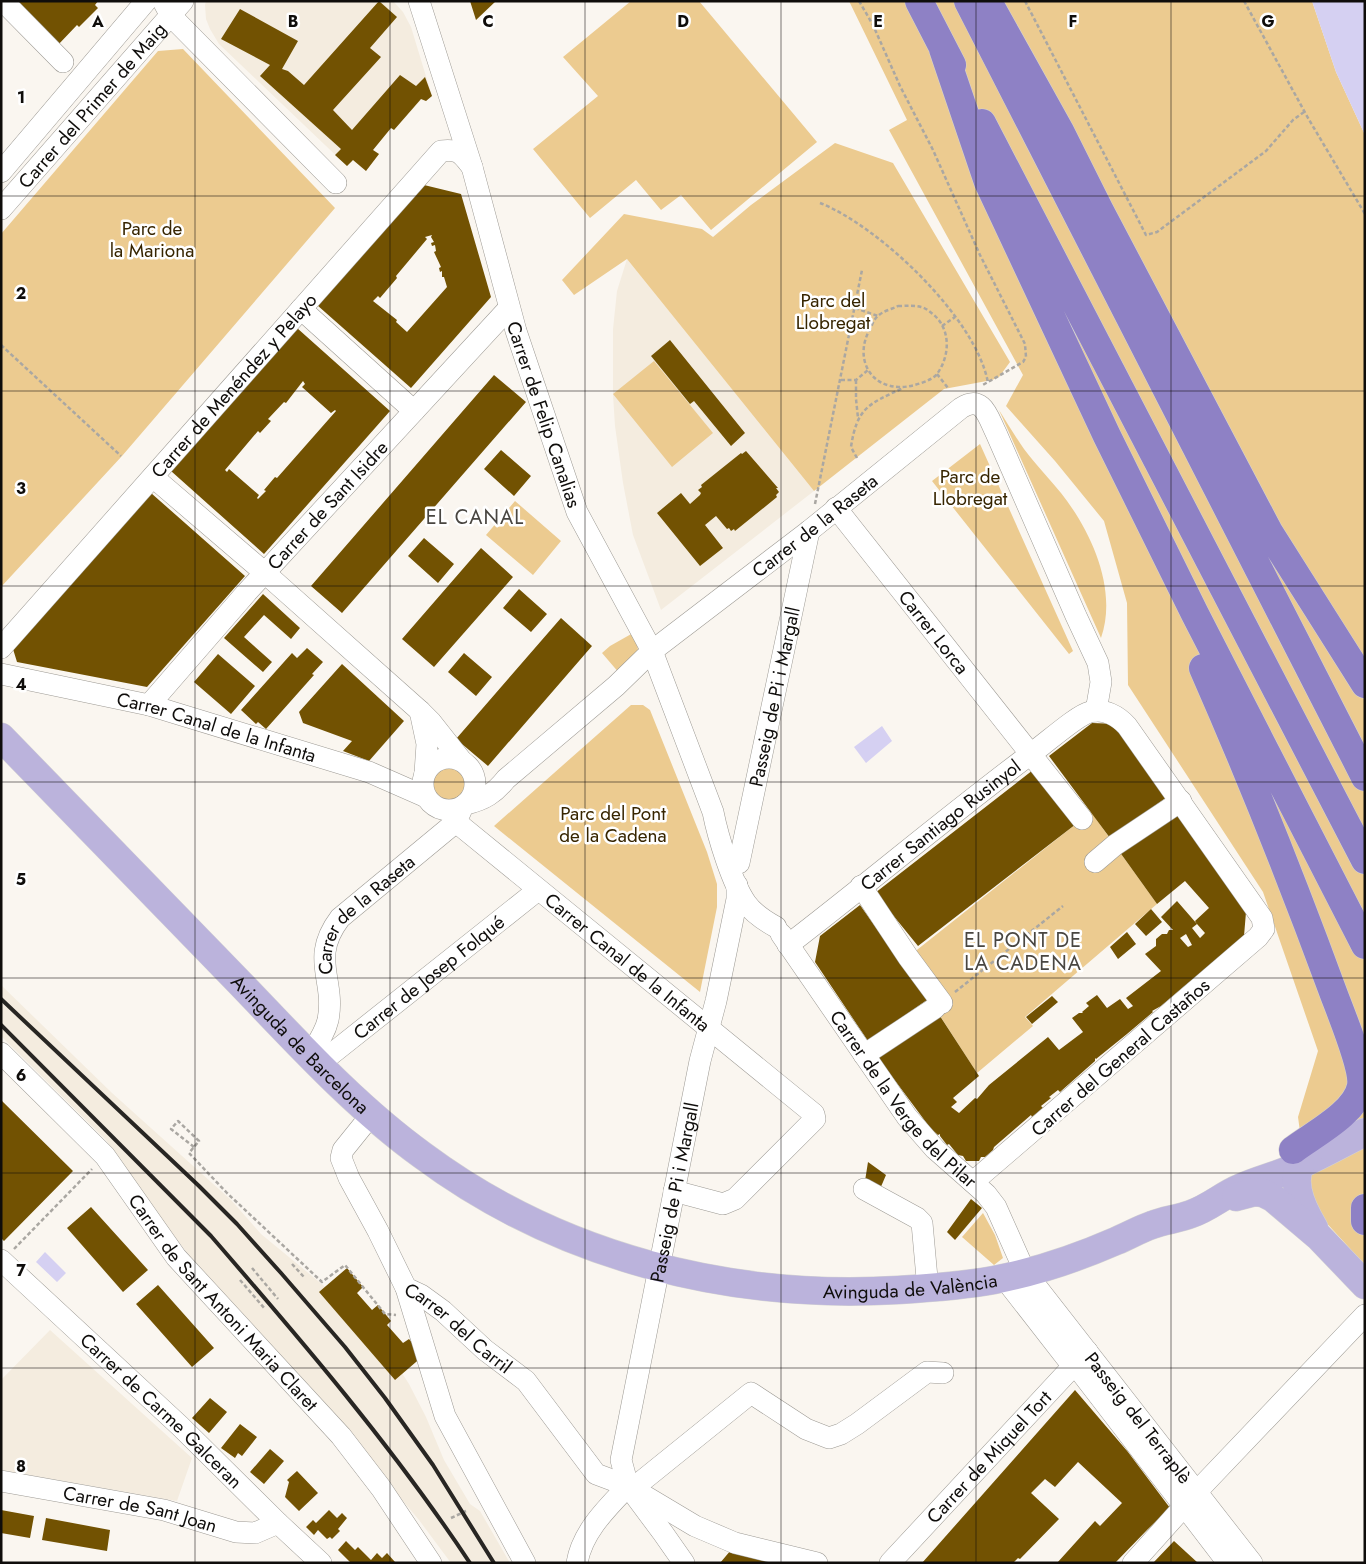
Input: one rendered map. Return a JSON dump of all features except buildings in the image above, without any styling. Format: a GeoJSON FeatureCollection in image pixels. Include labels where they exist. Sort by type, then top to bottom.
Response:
{"type":"FeatureCollection","features":[{"type":"Feature","properties":{"kind":"highway"},"geometry":{"type":"LineString","coordinates":[[919,1],[1365,860]]}},
{"type":"Feature","properties":{"kind":"highway"},"geometry":{"type":"LineString","coordinates":[[968,1],[1365,777]]}},
{"type":"Feature","properties":{"kind":"highway"},"geometry":{"type":"LineString","coordinates":[[987,1],[1060,131],[1269,532],[1365,684]]}},
{"type":"Feature","properties":{"kind":"highway"},"geometry":{"type":"LineString","coordinates":[[944,49],[988,182],[1107,436],[1195,614],[1365,945]]}},
{"type":"Feature","properties":{"kind":"highway"},"geometry":{"type":"LineString","coordinates":[[1107,436],[1142,530],[1230,728],[1283,856],[1358,1061],[1361,1086],[1355,1101],[1296,1157]]}},
{"type":"Feature","properties":{"kind":"highway"},"geometry":{"type":"LineString","coordinates":[[1303,656],[1338,699],[1365,744]]}},
{"type":"Feature","properties":{"kind":"highway"},"geometry":{"type":"LineString","coordinates":[[1365,1208],[1365,1221]]}},
{"type":"Feature","properties":{"kind":"main road","name":"Avinguda de Barcelona"},"geometry":{"type":"LineString","coordinates":[[1,737],[314,1059],[372,1114],[434,1164],[507,1209],[545,1228],[586,1245],[658,1268]]}},
{"type":"Feature","properties":{"kind":"main road","name":"Avinguda de València"},"geometry":{"type":"LineString","coordinates":[[658,1268],[705,1279],[797,1291],[862,1292],[928,1288],[1017,1278],[1113,1242],[1154,1224],[1190,1215],[1296,1157],[1365,1116]]}},
{"type":"Feature","properties":{"kind":"main road"},"geometry":{"type":"LineString","coordinates":[[1319,1237],[1302,1208],[1298,1195],[1296,1157],[1347,1135],[1365,1124]]}},
{"type":"Feature","properties":{"kind":"main road","name":"Avinguda de València"},"geometry":{"type":"LineString","coordinates":[[1154,1224],[1181,1204],[1296,1157],[1365,1132]]}},
{"type":"Feature","properties":{"kind":"main road"},"geometry":{"type":"LineString","coordinates":[[1211,1205],[1255,1192],[1263,1193],[1273,1198],[1319,1237],[1365,1285]]}},
{"type":"Feature","properties":{"kind":"street"},"geometry":{"type":"LineString","coordinates":[[3,1],[64,62]]}},
{"type":"Feature","properties":{"kind":"street","name":"Carrer del Primer de Maig"},"geometry":{"type":"LineString","coordinates":[[1,172],[146,1]]}},
{"type":"Feature","properties":{"kind":"street","name":"Carrer de Felip Canalias"},"geometry":{"type":"LineString","coordinates":[[419,1],[472,167],[509,308],[577,512],[652,651],[713,812],[717,834],[738,893]]}},
{"type":"Feature","properties":{"kind":"street"},"geometry":{"type":"LineString","coordinates":[[172,6],[336,183]]}},
{"type":"Feature","properties":{"kind":"street","name":"Carrer del Primer de Maig"},"geometry":{"type":"LineString","coordinates":[[1,209],[172,6]]}},
{"type":"Feature","properties":{"kind":"street","name":"Carrer de Menéndez y Pelayo"},"geometry":{"type":"LineString","coordinates":[[1,648],[441,150],[453,150],[460,153],[472,167]]}},
{"type":"Feature","properties":{"kind":"street","name":"Carrer de Sant Isidre"},"geometry":{"type":"LineString","coordinates":[[149,705],[265,573],[509,308]]}},
{"type":"Feature","properties":{"kind":"street"},"geometry":{"type":"LineString","coordinates":[[301,309],[414,412]]}},
{"type":"Feature","properties":{"kind":"street","name":"Carrer de la Raseta"},"geometry":{"type":"LineString","coordinates":[[314,1059],[328,1020],[329,1010],[324,958],[326,942],[330,930],[340,918],[462,811],[491,794],[506,779],[616,686],[647,668],[652,651],[809,531],[962,408],[972,403],[976,403],[984,409],[996,433],[1098,662],[1101,682],[1096,711]]}},
{"type":"Feature","properties":{"kind":"street"},"geometry":{"type":"LineString","coordinates":[[153,477],[265,573],[420,711],[431,722],[473,775],[475,787],[472,796],[462,811],[445,810],[432,804],[426,797],[423,782],[426,744],[420,711]]}},
{"type":"Feature","properties":{"kind":"street","name":"Carrer Lorca"},"geometry":{"type":"LineString","coordinates":[[836,508],[1082,819]]}},
{"type":"Feature","properties":{"kind":"street","name":"Passeig de Pi i Margall"},"geometry":{"type":"LineString","coordinates":[[739,863],[809,531]]}},
{"type":"Feature","properties":{"kind":"street","name":"Carrer Canal de la Infanta"},"geometry":{"type":"LineString","coordinates":[[1,674],[149,705],[369,772],[426,797]]}},
{"type":"Feature","properties":{"kind":"street","name":"Carrer de la Raseta"},"geometry":{"type":"LineString","coordinates":[[616,686],[628,681],[647,681],[656,683],[668,694]]}},
{"type":"Feature","properties":{"kind":"street"},"geometry":{"type":"LineString","coordinates":[[1095,862],[1115,845],[1181,801],[1128,726],[1114,715],[1096,711]]}},
{"type":"Feature","properties":{"kind":"street","name":"Carrer Santiago Rusinyol"},"geometry":{"type":"LineString","coordinates":[[788,945],[1082,715],[1096,711]]}},
{"type":"Feature","properties":{"kind":"street"},"geometry":{"type":"LineString","coordinates":[[424,773],[436,760],[453,758],[465,763],[484,779],[496,781],[506,779]]}},
{"type":"Feature","properties":{"kind":"street","name":"Carrer del General Castaños"},"geometry":{"type":"LineString","coordinates":[[973,1182],[1258,937],[1264,929],[1262,918],[1181,801]]}},
{"type":"Feature","properties":{"kind":"street","name":"Carrer Canal de la Infanta"},"geometry":{"type":"LineString","coordinates":[[462,811],[538,890],[814,1114],[815,1119],[735,1199],[724,1204],[674,1191]]}},
{"type":"Feature","properties":{"kind":"street","name":"Carrer de Felip Canalias"},"geometry":{"type":"LineString","coordinates":[[713,812],[726,833],[739,863]]}},
{"type":"Feature","properties":{"kind":"street","name":"Carrer de la Verge del Pilar"},"geometry":{"type":"LineString","coordinates":[[739,863],[788,945],[906,1116],[922,1135],[986,1194],[996,1207],[1017,1278]]}},
{"type":"Feature","properties":{"kind":"street"},"geometry":{"type":"LineString","coordinates":[[861,886],[938,1005],[864,1055]]}},
{"type":"Feature","properties":{"kind":"street","name":"Carrer de Josep Folqué"},"geometry":{"type":"LineString","coordinates":[[314,1059],[538,890]]}},
{"type":"Feature","properties":{"kind":"street","name":"Passeig de Pi i Margall"},"geometry":{"type":"LineString","coordinates":[[628,1486],[621,1460],[700,1060],[716,1001],[738,893]]}},
{"type":"Feature","properties":{"kind":"street","name":"Carrer de la Verge del Pilar"},"geometry":{"type":"LineString","coordinates":[[738,893],[749,894],[756,904],[772,918]]}},
{"type":"Feature","properties":{"kind":"street","name":"Carrer de Sant Antoni Maria Claret"},"geometry":{"type":"LineString","coordinates":[[1,1054],[105,1156],[176,1256],[341,1436],[381,1488],[431,1563]]}},
{"type":"Feature","properties":{"kind":"street","name":"Carrer del Carril"},"geometry":{"type":"LineString","coordinates":[[372,1114],[343,1150],[341,1158],[349,1178],[406,1288],[421,1295],[443,1311],[485,1350],[526,1381],[596,1474],[628,1486],[695,1526],[735,1543],[817,1563]]}},
{"type":"Feature","properties":{"kind":"street"},"geometry":{"type":"LineString","coordinates":[[864,1189],[918,1218],[922,1223],[928,1288]]}},
{"type":"Feature","properties":{"kind":"street","name":"Carrer de Carme Galceran"},"geometry":{"type":"LineString","coordinates":[[2,1261],[180,1426],[321,1563]]}},
{"type":"Feature","properties":{"kind":"street","name":"Passeig del Terraplè"},"geometry":{"type":"LineString","coordinates":[[1017,1278],[1188,1502],[1228,1563]]}},
{"type":"Feature","properties":{"kind":"street"},"geometry":{"type":"LineString","coordinates":[[406,1288],[426,1357],[448,1422],[525,1563]]}},
{"type":"Feature","properties":{"kind":"street"},"geometry":{"type":"LineString","coordinates":[[1133,1563],[1364,1316]]}},
{"type":"Feature","properties":{"kind":"street","name":"Carrer de Miquel Tort"},"geometry":{"type":"LineString","coordinates":[[890,1563],[1078,1359]]}},
{"type":"Feature","properties":{"kind":"street"},"geometry":{"type":"LineString","coordinates":[[577,1563],[579,1550],[592,1526],[628,1486],[637,1485],[751,1392],[806,1429],[829,1438],[841,1434],[857,1424],[927,1372],[943,1372]]}},
{"type":"Feature","properties":{"kind":"street","name":"Carrer de Sant Joan"},"geometry":{"type":"LineString","coordinates":[[1,1481],[164,1510],[236,1532],[255,1533],[278,1523]]}},
{"type":"Feature","properties":{"kind":"street"},"geometry":{"type":"LineString","coordinates":[[628,1486],[684,1563]]}},
{"type":"Feature","properties":{"kind":"street","name":"Passeig del Terraplè"},"geometry":{"type":"LineString","coordinates":[[1188,1502],[1252,1563]]}},
{"type":"Feature","properties":{"kind":"path"},"geometry":{"type":"LineString","coordinates":[[820,204],[844,214],[886,244],[929,286],[955,317],[978,354],[988,382],[1023,362],[1026,357],[1025,344],[980,255],[933,150],[859,1]]}},
{"type":"Feature","properties":{"kind":"path"},"geometry":{"type":"LineString","coordinates":[[1025,1],[1146,235],[1157,232],[1266,151],[1293,120],[1304,112]]}},
{"type":"Feature","properties":{"kind":"path"},"geometry":{"type":"LineString","coordinates":[[1244,1],[1304,112],[1365,214]]}},
{"type":"Feature","properties":{"kind":"path"},"geometry":{"type":"LineString","coordinates":[[809,531],[862,270]]}},
{"type":"Feature","properties":{"kind":"path"},"geometry":{"type":"LineString","coordinates":[[898,306],[923,307],[929,311],[945,330],[947,347],[944,359],[937,373],[918,384],[904,387],[893,387],[878,382],[868,370],[863,356],[867,333],[878,316],[898,306]]}},
{"type":"Feature","properties":{"kind":"path"},"geometry":{"type":"LineString","coordinates":[[855,308],[878,316]]}},
{"type":"Feature","properties":{"kind":"path"},"geometry":{"type":"LineString","coordinates":[[942,326],[955,317]]}},
{"type":"Feature","properties":{"kind":"path"},"geometry":{"type":"LineString","coordinates":[[1,345],[122,456]]}},
{"type":"Feature","properties":{"kind":"path"},"geometry":{"type":"LineString","coordinates":[[841,380],[856,380],[868,370]]}},
{"type":"Feature","properties":{"kind":"path"},"geometry":{"type":"LineString","coordinates":[[937,373],[948,388]]}},
{"type":"Feature","properties":{"kind":"path"},"geometry":{"type":"LineString","coordinates":[[856,380],[858,418],[851,447],[857,458]]}},
{"type":"Feature","properties":{"kind":"path"},"geometry":{"type":"LineString","coordinates":[[858,418],[869,406],[904,387]]}},
{"type":"Feature","properties":{"kind":"path"},"geometry":{"type":"LineString","coordinates":[[938,1005],[1063,906]]}},
{"type":"Feature","properties":{"kind":"path"},"geometry":{"type":"LineString","coordinates":[[194,1148],[171,1129],[178,1121],[199,1141],[194,1148],[189,1153],[227,1193],[322,1282],[345,1265],[385,1314]]}},
{"type":"Feature","properties":{"kind":"path"},"geometry":{"type":"LineString","coordinates":[[2,1261],[95,1166]]}},
{"type":"Feature","properties":{"kind":"path"},"geometry":{"type":"LineString","coordinates":[[292,1264],[304,1277]]}},
{"type":"Feature","properties":{"kind":"path"},"geometry":{"type":"LineString","coordinates":[[252,1268],[278,1298]]}},
{"type":"Feature","properties":{"kind":"path"},"geometry":{"type":"LineString","coordinates":[[240,1280],[265,1309]]}},
{"type":"Feature","properties":{"kind":"path"},"geometry":{"type":"LineString","coordinates":[[451,1518],[466,1511]]}},
{"type":"Feature","properties":{"kind":"shaded area"},"geometry":{"type":"Polygon","coordinates":[[[206,1],[393,1],[403,12],[411,27],[432,96],[426,101],[421,100],[394,130],[391,128],[373,150],[379,154],[366,171],[353,160],[347,166],[219,44],[206,19],[206,1]]]}},
{"type":"Feature","properties":{"kind":"shaded area"},"geometry":{"type":"Polygon","coordinates":[[[1312,1],[1365,1],[1365,135],[1336,72],[1312,1]]]}},
{"type":"Feature","properties":{"kind":"shaded area"},"geometry":{"type":"Polygon","coordinates":[[[627,259],[814,491],[661,610],[633,535],[615,426],[613,329],[617,291],[627,259]]]}},
{"type":"Feature","properties":{"kind":"shaded area"},"geometry":{"type":"Polygon","coordinates":[[[882,726],[892,741],[866,763],[854,747],[882,726]]]}},
{"type":"Feature","properties":{"kind":"shaded area"},"geometry":{"type":"Polygon","coordinates":[[[1,985],[112,1093],[231,1200],[261,1234],[346,1304],[389,1353],[409,1384],[426,1417],[444,1460],[470,1504],[480,1511],[510,1563],[451,1563],[419,1520],[312,1393],[198,1267],[152,1207],[106,1140],[1,1036],[1,985]]]}},
{"type":"Feature","properties":{"kind":"shaded area"},"geometry":{"type":"Polygon","coordinates":[[[45,1252],[66,1273],[57,1282],[36,1262],[45,1252]]]}},
{"type":"Feature","properties":{"kind":"shaded area"},"geometry":{"type":"Polygon","coordinates":[[[50,1330],[192,1458],[177,1501],[1,1470],[1,1380],[50,1330]]]}},
{"type":"Feature","properties":{"kind":"green space"},"geometry":{"type":"Polygon","coordinates":[[[631,1],[699,1],[817,142],[711,230],[681,195],[661,210],[636,180],[590,218],[533,149],[598,96],[563,57],[631,1]]]}},
{"type":"Feature","properties":{"kind":"green space"},"geometry":{"type":"Polygon","coordinates":[[[849,1],[1312,1],[1336,72],[1365,135],[1365,1265],[1310,1205],[1298,1117],[1318,1051],[1263,892],[1128,685],[1127,603],[1104,521],[1055,461],[1006,406],[1023,375],[889,130],[907,120],[849,1]]]}},
{"type":"Feature","properties":{"kind":"green space","name":"Parc de la Mariona"},"geometry":{"type":"Polygon","coordinates":[[[183,49],[335,208],[122,456],[1,587],[1,234],[158,51],[183,49]]]}},
{"type":"Feature","properties":{"kind":"green space","name":"Parc del Llobregat"},"geometry":{"type":"Polygon","coordinates":[[[835,143],[893,163],[1010,362],[999,377],[992,380],[944,389],[814,491],[627,259],[574,295],[562,280],[624,214],[702,229],[713,237],[751,205],[835,143]]]}},
{"type":"Feature","properties":{"kind":"green space"},"geometry":{"type":"Polygon","coordinates":[[[654,361],[713,433],[672,467],[613,394],[654,361]]]}},
{"type":"Feature","properties":{"kind":"green space"},"geometry":{"type":"Polygon","coordinates":[[[999,410],[1024,449],[1072,508],[1091,543],[1099,561],[1106,600],[1101,638],[999,410]]]}},
{"type":"Feature","properties":{"kind":"green space","name":"Parc de Llobregat"},"geometry":{"type":"Polygon","coordinates":[[[980,444],[1073,651],[1069,654],[932,481],[980,444]]]}},
{"type":"Feature","properties":{"kind":"green space"},"geometry":{"type":"Polygon","coordinates":[[[515,501],[561,541],[533,575],[486,535],[515,501]]]}},
{"type":"Feature","properties":{"kind":"green space"},"geometry":{"type":"Polygon","coordinates":[[[633,633],[637,641],[638,651],[620,674],[602,653],[610,646],[633,633]]]}},
{"type":"Feature","properties":{"kind":"green space","name":"Parc del Pont de la Cadena"},"geometry":{"type":"Polygon","coordinates":[[[631,705],[643,705],[650,710],[707,852],[717,884],[717,907],[700,992],[494,826],[631,705]]]}},
{"type":"Feature","properties":{"kind":"green space"},"geometry":{"type":"Polygon","coordinates":[[[449,765],[462,770],[467,783],[462,796],[449,801],[436,796],[431,783],[436,770],[449,765]]]}},
{"type":"Feature","properties":{"kind":"green space"},"geometry":{"type":"Polygon","coordinates":[[[1091,812],[1157,904],[1025,1017],[1033,1026],[977,1073],[935,1008],[908,957],[1091,812]]]}},
{"type":"Feature","properties":{"kind":"green space"},"geometry":{"type":"Polygon","coordinates":[[[983,1213],[995,1235],[1003,1258],[994,1265],[962,1237],[983,1213]]]}},
{"type":"Feature","properties":{"kind":"railway"},"geometry":{"type":"LineString","coordinates":[[1,999],[199,1186],[237,1224],[281,1273],[345,1347],[385,1398],[433,1465],[494,1563]]}},
{"type":"Feature","properties":{"kind":"railway"},"geometry":{"type":"LineString","coordinates":[[1,1025],[211,1236],[346,1395],[410,1478],[470,1563]]}},
{"type":"Feature","properties":{"kind":"district","name":"EL CANAL"},"geometry":{"type":"Point","coordinates":[475,517]}},
{"type":"Feature","properties":{"kind":"district","name":"EL PONT DE LA CADENA"},"geometry":{"type":"Point","coordinates":[1023,952]}}]}
